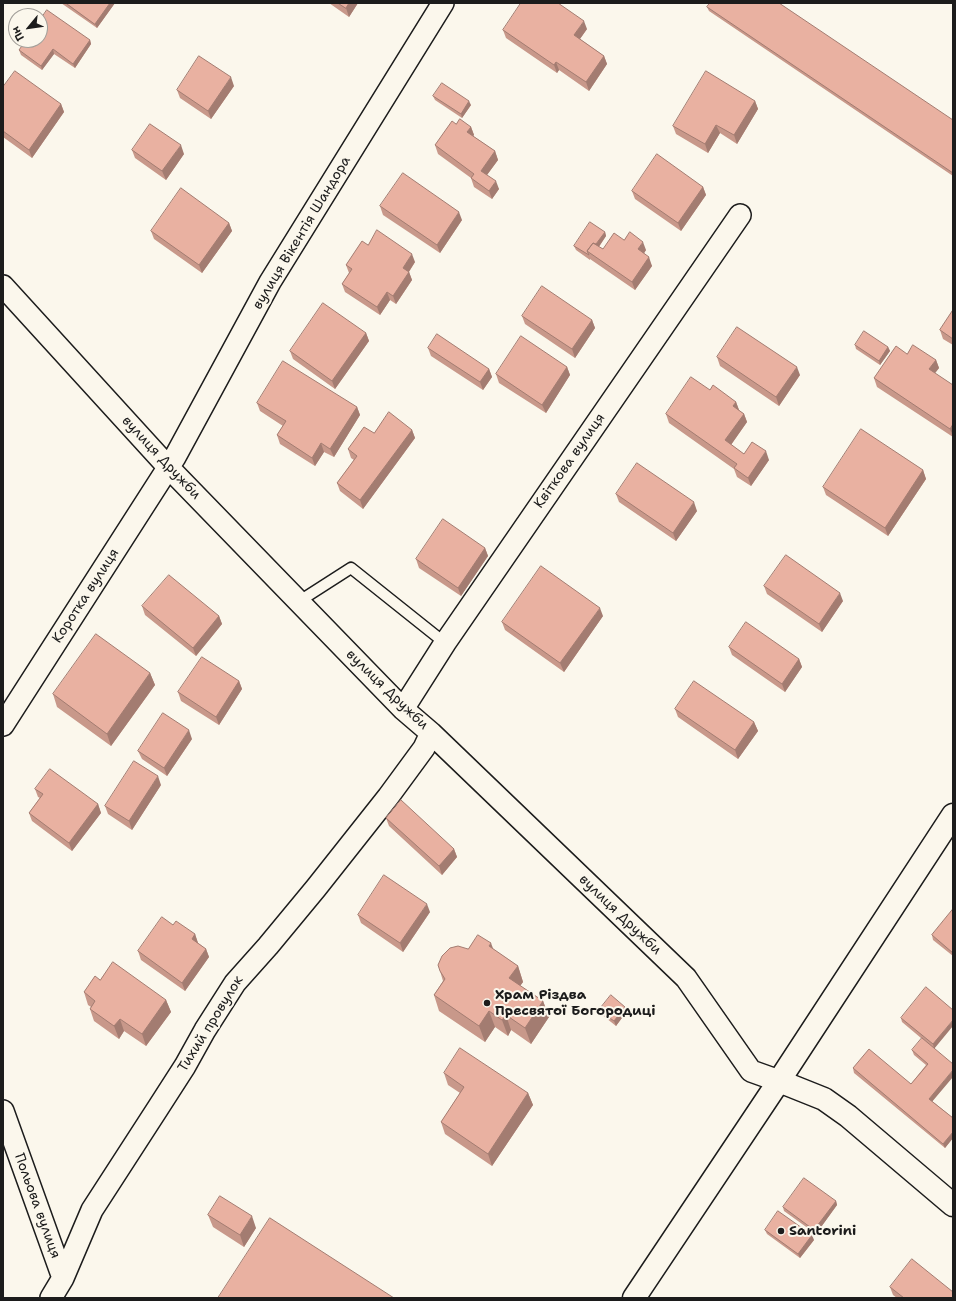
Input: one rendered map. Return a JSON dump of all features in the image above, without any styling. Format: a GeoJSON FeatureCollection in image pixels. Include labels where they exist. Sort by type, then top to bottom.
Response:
{"type":"FeatureCollection","features":[{"type":"Feature","properties":{"kind":"main road"},"geometry":{"type":"LineString","coordinates":[[634,1298],[779,1081],[953,815]]}},
{"type":"Feature","properties":{"kind":"main road"},"geometry":{"type":"LineString","coordinates":[[779,1081],[824,1099],[848,1116],[953,1205]]}},
{"type":"Feature","properties":{"kind":"street","name":"вулиця Вікентія Шандора"},"geometry":{"type":"LineString","coordinates":[[169,468],[270,282],[443,3]]}},
{"type":"Feature","properties":{"kind":"street","name":"Квіткова вулиця"},"geometry":{"type":"LineString","coordinates":[[403,709],[445,643],[740,215]]}},
{"type":"Feature","properties":{"kind":"street","name":"вулиця Дружби"},"geometry":{"type":"LineString","coordinates":[[3,286],[169,468],[403,709],[431,733],[686,978],[751,1071],[779,1081]]}},
{"type":"Feature","properties":{"kind":"street","name":"Коротка вулиця"},"geometry":{"type":"LineString","coordinates":[[3,725],[169,468]]}},
{"type":"Feature","properties":{"kind":"street","name":"Тихий провулок"},"geometry":{"type":"LineString","coordinates":[[63,1278],[92,1210],[169,1090],[235,982],[268,946],[316,888],[424,748],[431,733]]}},
{"type":"Feature","properties":{"kind":"street","name":"Польова вулиця"},"geometry":{"type":"LineString","coordinates":[[3,1111],[63,1278]]}},
{"type":"Feature","properties":{"kind":"street"},"geometry":{"type":"LineString","coordinates":[[51,1298],[63,1278]]}},
{"type":"Feature","properties":{"kind":"lane"},"geometry":{"type":"LineString","coordinates":[[298,602],[351,568],[445,643]]}},
{"type":"Feature","properties":{"kind":"building"},"geometry":{"type":"Polygon","coordinates":[[[66,3],[110,3],[95,24],[66,3]]]}},
{"type":"Feature","properties":{"kind":"building"},"geometry":{"type":"Polygon","coordinates":[[[338,3],[349,3],[346,8],[338,3]]]}},
{"type":"Feature","properties":{"kind":"building"},"geometry":{"type":"Polygon","coordinates":[[[521,3],[558,3],[584,21],[574,35],[604,56],[586,82],[556,62],[554,65],[503,30],[521,3]]]}},
{"type":"Feature","properties":{"kind":"building"},"geometry":{"type":"Polygon","coordinates":[[[710,3],[779,3],[953,120],[953,173],[707,7],[710,3]]]}},
{"type":"Feature","properties":{"kind":"building"},"geometry":{"type":"Polygon","coordinates":[[[48,11],[90,40],[73,64],[53,49],[41,66],[19,50],[20,48],[48,48],[48,11]]]}},
{"type":"Feature","properties":{"kind":"building"},"geometry":{"type":"Polygon","coordinates":[[[199,56],[231,77],[208,111],[177,90],[199,56]]]}},
{"type":"Feature","properties":{"kind":"building"},"geometry":{"type":"Polygon","coordinates":[[[15,71],[61,104],[29,150],[3,131],[3,87],[15,71]]]}},
{"type":"Feature","properties":{"kind":"building"},"geometry":{"type":"Polygon","coordinates":[[[706,71],[755,101],[734,135],[716,125],[705,144],[673,126],[706,71]]]}},
{"type":"Feature","properties":{"kind":"building"},"geometry":{"type":"Polygon","coordinates":[[[442,83],[469,101],[461,114],[433,96],[442,83]]]}},
{"type":"Feature","properties":{"kind":"building"},"geometry":{"type":"Polygon","coordinates":[[[460,119],[471,127],[467,132],[495,151],[481,171],[496,181],[489,191],[471,178],[474,174],[435,145],[452,121],[456,124],[460,119]]]}},
{"type":"Feature","properties":{"kind":"building"},"geometry":{"type":"Polygon","coordinates":[[[150,124],[181,145],[162,171],[132,150],[150,124]]]}},
{"type":"Feature","properties":{"kind":"building"},"geometry":{"type":"Polygon","coordinates":[[[657,154],[703,187],[678,223],[632,191],[657,154]]]}},
{"type":"Feature","properties":{"kind":"building"},"geometry":{"type":"Polygon","coordinates":[[[403,173],[459,212],[437,245],[380,206],[403,173]]]}},
{"type":"Feature","properties":{"kind":"building"},"geometry":{"type":"Polygon","coordinates":[[[181,188],[229,223],[199,265],[151,231],[181,188]]]}},
{"type":"Feature","properties":{"kind":"building"},"geometry":{"type":"Polygon","coordinates":[[[590,222],[605,232],[596,244],[593,243],[587,251],[589,255],[574,246],[590,222]]]}},
{"type":"Feature","properties":{"kind":"building"},"geometry":{"type":"Polygon","coordinates":[[[377,230],[412,254],[403,268],[409,272],[393,296],[387,292],[377,307],[342,284],[352,269],[346,265],[362,241],[368,245],[377,230]]]}},
{"type":"Feature","properties":{"kind":"building"},"geometry":{"type":"Polygon","coordinates":[[[630,232],[643,242],[638,249],[649,257],[632,282],[587,251],[593,243],[603,249],[614,233],[624,240],[630,232]]]}},
{"type":"Feature","properties":{"kind":"building"},"geometry":{"type":"Polygon","coordinates":[[[542,286],[592,320],[572,349],[522,316],[542,286]]]}},
{"type":"Feature","properties":{"kind":"building"},"geometry":{"type":"Polygon","coordinates":[[[323,303],[366,333],[332,381],[290,351],[323,303]]]}},
{"type":"Feature","properties":{"kind":"building"},"geometry":{"type":"Polygon","coordinates":[[[953,310],[953,339],[940,330],[953,310]]]}},
{"type":"Feature","properties":{"kind":"building"},"geometry":{"type":"Polygon","coordinates":[[[737,327],[797,367],[776,397],[717,357],[737,327]]]}},
{"type":"Feature","properties":{"kind":"building"},"geometry":{"type":"Polygon","coordinates":[[[864,331],[888,347],[879,361],[855,345],[864,331]]]}},
{"type":"Feature","properties":{"kind":"building"},"geometry":{"type":"Polygon","coordinates":[[[437,334],[489,369],[480,382],[428,348],[437,334]]]}},
{"type":"Feature","properties":{"kind":"building"},"geometry":{"type":"Polygon","coordinates":[[[521,336],[567,367],[542,405],[496,374],[521,336]]]}},
{"type":"Feature","properties":{"kind":"building"},"geometry":{"type":"Polygon","coordinates":[[[913,345],[936,360],[929,369],[953,385],[953,424],[950,429],[874,378],[896,346],[907,354],[913,345]]]}},
{"type":"Feature","properties":{"kind":"building"},"geometry":{"type":"Polygon","coordinates":[[[283,361],[357,407],[330,449],[321,443],[312,458],[277,435],[286,421],[257,403],[283,361]]]}},
{"type":"Feature","properties":{"kind":"building"},"geometry":{"type":"Polygon","coordinates":[[[691,377],[710,390],[713,385],[736,402],[733,406],[744,414],[725,440],[744,454],[752,442],[766,451],[748,478],[734,468],[737,464],[666,414],[691,377]]]}},
{"type":"Feature","properties":{"kind":"building"},"geometry":{"type":"Polygon","coordinates":[[[389,412],[412,430],[360,500],[337,483],[357,456],[348,449],[364,427],[374,433],[389,412]]]}},
{"type":"Feature","properties":{"kind":"building"},"geometry":{"type":"Polygon","coordinates":[[[861,429],[923,470],[885,528],[823,487],[861,429]]]}},
{"type":"Feature","properties":{"kind":"building"},"geometry":{"type":"Polygon","coordinates":[[[637,463],[694,502],[673,533],[616,494],[637,463]]]}},
{"type":"Feature","properties":{"kind":"building"},"geometry":{"type":"Polygon","coordinates":[[[443,519],[485,548],[458,588],[416,559],[443,519]]]}},
{"type":"Feature","properties":{"kind":"building"},"geometry":{"type":"Polygon","coordinates":[[[786,555],[840,593],[819,624],[764,586],[786,555]]]}},
{"type":"Feature","properties":{"kind":"building"},"geometry":{"type":"Polygon","coordinates":[[[541,566],[600,608],[560,663],[502,622],[541,566]]]}},
{"type":"Feature","properties":{"kind":"building"},"geometry":{"type":"Polygon","coordinates":[[[169,575],[219,616],[193,648],[142,606],[169,575]]]}},
{"type":"Feature","properties":{"kind":"building"},"geometry":{"type":"Polygon","coordinates":[[[746,622],[799,659],[782,684],[729,647],[746,622]]]}},
{"type":"Feature","properties":{"kind":"building"},"geometry":{"type":"Polygon","coordinates":[[[96,634],[150,673],[107,734],[53,694],[96,634]]]}},
{"type":"Feature","properties":{"kind":"building"},"geometry":{"type":"Polygon","coordinates":[[[202,657],[239,681],[216,717],[178,692],[202,657]]]}},
{"type":"Feature","properties":{"kind":"building"},"geometry":{"type":"Polygon","coordinates":[[[694,681],[754,722],[735,750],[675,709],[694,681]]]}},
{"type":"Feature","properties":{"kind":"building"},"geometry":{"type":"Polygon","coordinates":[[[163,713],[189,730],[164,768],[138,751],[163,713]]]}},
{"type":"Feature","properties":{"kind":"building"},"geometry":{"type":"Polygon","coordinates":[[[134,761],[158,776],[129,821],[105,806],[134,761]]]}},
{"type":"Feature","properties":{"kind":"building"},"geometry":{"type":"Polygon","coordinates":[[[50,769],[98,804],[69,843],[29,813],[43,794],[35,789],[50,769]]]}},
{"type":"Feature","properties":{"kind":"building"},"geometry":{"type":"Polygon","coordinates":[[[401,800],[454,849],[439,866],[386,818],[401,800]]]}},
{"type":"Feature","properties":{"kind":"building"},"geometry":{"type":"Polygon","coordinates":[[[384,875],[427,904],[400,943],[358,915],[384,875]]]}},
{"type":"Feature","properties":{"kind":"building"},"geometry":{"type":"Polygon","coordinates":[[[953,909],[953,953],[932,935],[953,909]]]}},
{"type":"Feature","properties":{"kind":"building"},"geometry":{"type":"Polygon","coordinates":[[[162,917],[173,925],[176,921],[195,934],[192,939],[206,949],[182,983],[138,951],[162,917]]]}},
{"type":"Feature","properties":{"kind":"building","name":"Храм Різдва Пресвятої Богородиці"},"geometry":{"type":"Polygon","coordinates":[[[478,935],[491,943],[489,946],[518,966],[509,978],[543,1001],[525,1028],[506,1015],[502,1020],[489,1011],[479,1026],[434,995],[445,979],[438,965],[442,956],[450,948],[458,946],[468,949],[478,935]]]}},
{"type":"Feature","properties":{"kind":"building"},"geometry":{"type":"Polygon","coordinates":[[[113,962],[166,1000],[142,1034],[120,1019],[114,1026],[90,1009],[95,1001],[84,992],[95,976],[100,980],[113,962]]]}},
{"type":"Feature","properties":{"kind":"building"},"geometry":{"type":"Polygon","coordinates":[[[926,987],[953,1010],[953,1020],[933,1044],[901,1018],[926,987]]]}},
{"type":"Feature","properties":{"kind":"building"},"geometry":{"type":"Polygon","coordinates":[[[611,995],[625,1007],[614,1021],[599,1010],[611,995]]]}},
{"type":"Feature","properties":{"kind":"building"},"geometry":{"type":"Polygon","coordinates":[[[922,1038],[953,1064],[953,1070],[929,1099],[953,1118],[953,1132],[943,1144],[853,1068],[869,1049],[911,1084],[928,1064],[912,1050],[922,1038]]]}},
{"type":"Feature","properties":{"kind":"building"},"geometry":{"type":"Polygon","coordinates":[[[460,1048],[528,1093],[488,1154],[441,1122],[464,1087],[444,1073],[460,1048]]]}},
{"type":"Feature","properties":{"kind":"building"},"geometry":{"type":"Polygon","coordinates":[[[804,1178],[836,1201],[814,1230],[783,1207],[804,1178]]]}},
{"type":"Feature","properties":{"kind":"building"},"geometry":{"type":"Polygon","coordinates":[[[220,1196],[252,1216],[240,1235],[208,1215],[220,1196]]]}},
{"type":"Feature","properties":{"kind":"building"},"geometry":{"type":"Polygon","coordinates":[[[778,1211],[812,1235],[798,1254],[765,1230],[778,1211]]]}},
{"type":"Feature","properties":{"kind":"building"},"geometry":{"type":"Polygon","coordinates":[[[270,1218],[394,1298],[218,1298],[270,1218]]]}},
{"type":"Feature","properties":{"kind":"building"},"geometry":{"type":"Polygon","coordinates":[[[912,1259],[953,1292],[953,1298],[904,1298],[890,1287],[912,1259]]]}},
{"type":"Feature","properties":{"kind":"place","name":"Храм Різдва Пресвятої Богородиці"},"geometry":{"type":"Point","coordinates":[487,1003]}},
{"type":"Feature","properties":{"kind":"place","name":"Santorini"},"geometry":{"type":"Point","coordinates":[781,1231]}}]}
